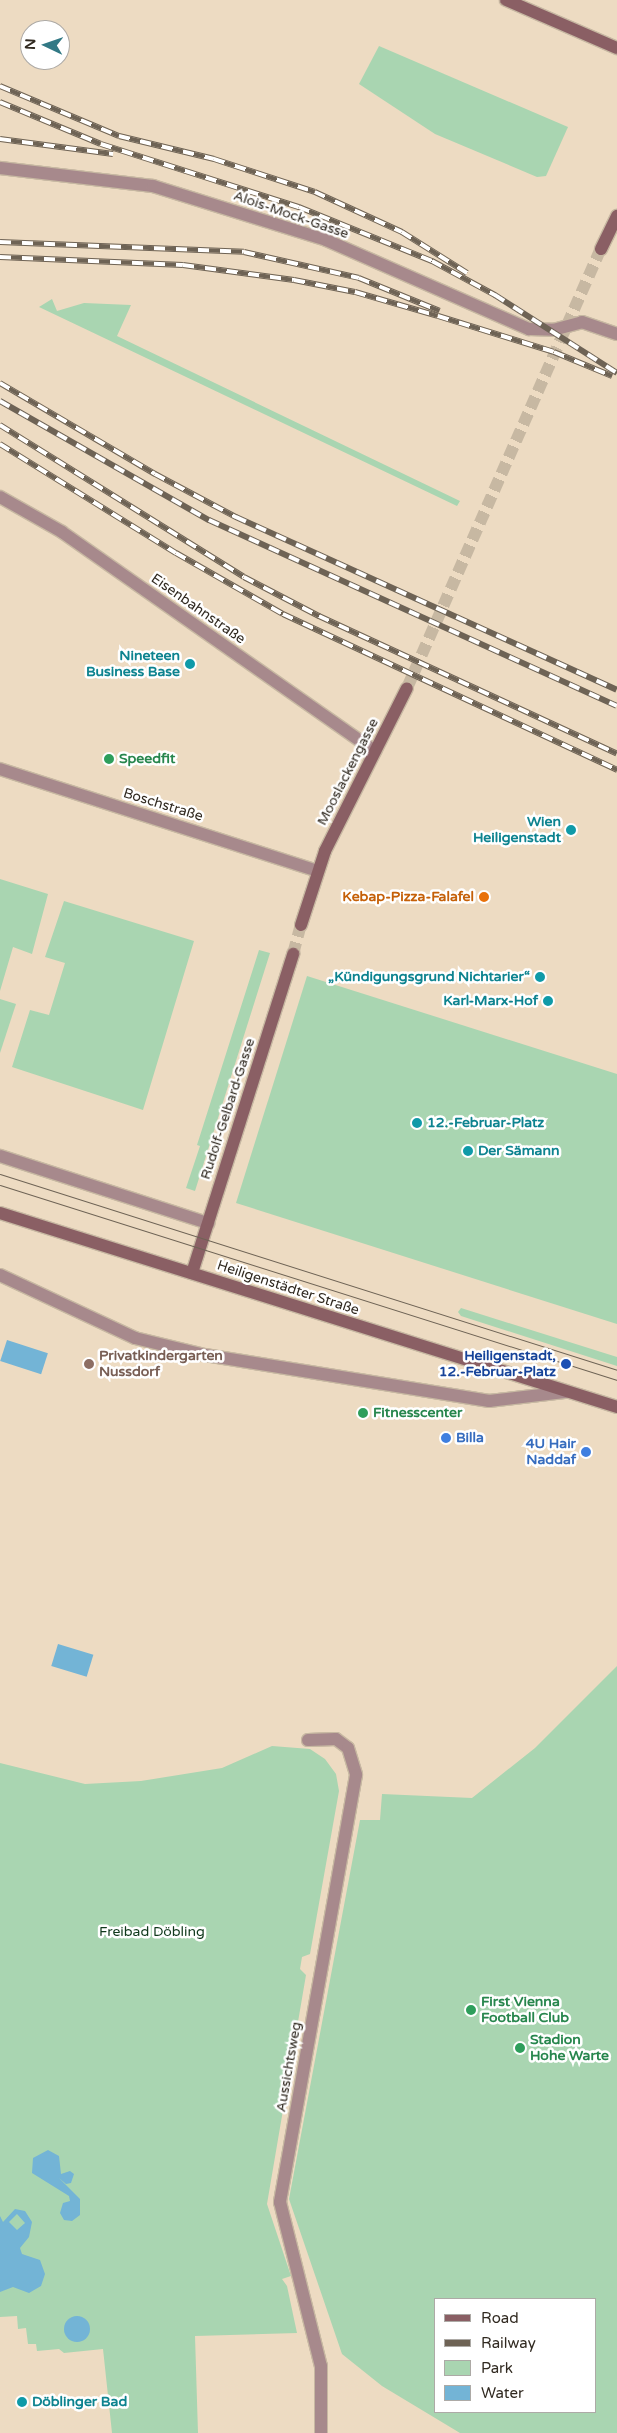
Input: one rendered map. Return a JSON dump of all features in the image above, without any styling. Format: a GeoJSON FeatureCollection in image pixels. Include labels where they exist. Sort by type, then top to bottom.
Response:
{"type":"FeatureCollection","features":[{"type":"Feature","properties":{"kind":"street"},"geometry":{"type":"LineString","coordinates":[[506,0],[617,48]]}},
{"type":"Feature","properties":{"kind":"street","name":"Alois-Mock-Gasse"},"geometry":{"type":"LineString","coordinates":[[0,168],[153,186],[326,240],[529,329],[553,330],[582,322],[617,334]]}},
{"type":"Feature","properties":{"kind":"street"},"geometry":{"type":"LineString","coordinates":[[602,249],[617,216]]}},
{"type":"Feature","properties":{"kind":"street","name":"Eisenbahnstraße"},"geometry":{"type":"LineString","coordinates":[[0,497],[62,532],[375,750]]}},
{"type":"Feature","properties":{"kind":"street","name":"Mooslackengasse"},"geometry":{"type":"LineString","coordinates":[[317,871],[407,688]]}},
{"type":"Feature","properties":{"kind":"street","name":"Boschstraße"},"geometry":{"type":"LineString","coordinates":[[0,769],[317,871]]}},
{"type":"Feature","properties":{"kind":"street"},"geometry":{"type":"LineString","coordinates":[[301,925],[317,871]]}},
{"type":"Feature","properties":{"kind":"street","name":"Rudolf-Gelbard-Gasse"},"geometry":{"type":"LineString","coordinates":[[192,1273],[293,954]]}},
{"type":"Feature","properties":{"kind":"street"},"geometry":{"type":"LineString","coordinates":[[0,1156],[208,1222]]}},
{"type":"Feature","properties":{"kind":"street","name":"Heiligenstädter Straße"},"geometry":{"type":"LineString","coordinates":[[0,1214],[617,1407]]}},
{"type":"Feature","properties":{"kind":"street","name":"Heiligenstädter Straße"},"geometry":{"type":"LineString","coordinates":[[0,1275],[135,1338],[205,1355],[489,1401],[566,1392]]}},
{"type":"Feature","properties":{"kind":"street","name":"Aussichtsweg"},"geometry":{"type":"LineString","coordinates":[[308,1740],[336,1740],[348,1748],[356,1775],[280,2202],[321,2366],[321,2433]]}},
{"type":"Feature","properties":{"kind":"green space"},"geometry":{"type":"Polygon","coordinates":[[[379,46],[568,127],[546,176],[537,177],[435,134],[359,84],[379,46]]]}},
{"type":"Feature","properties":{"kind":"green space"},"geometry":{"type":"Polygon","coordinates":[[[52,299],[57,311],[84,303],[131,305],[117,336],[460,501],[457,506],[39,307],[52,299]]]}},
{"type":"Feature","properties":{"kind":"green space"},"geometry":{"type":"Polygon","coordinates":[[[0,879],[48,894],[32,954],[13,947],[0,991],[0,879]]]}},
{"type":"Feature","properties":{"kind":"green space"},"geometry":{"type":"Polygon","coordinates":[[[64,901],[194,941],[143,1110],[12,1067],[30,1010],[49,1015],[65,963],[45,957],[64,901]]]}},
{"type":"Feature","properties":{"kind":"green space"},"geometry":{"type":"Polygon","coordinates":[[[259,950],[270,953],[195,1191],[186,1188],[200,1146],[197,1145],[259,950]]]}},
{"type":"Feature","properties":{"kind":"green space","name":"12.-Februar-Platz"},"geometry":{"type":"Polygon","coordinates":[[[307,976],[617,1074],[617,1324],[236,1203],[307,976]]]}},
{"type":"Feature","properties":{"kind":"green space"},"geometry":{"type":"Polygon","coordinates":[[[0,999],[16,1004],[0,1053],[0,999]]]}},
{"type":"Feature","properties":{"kind":"green space"},"geometry":{"type":"Polygon","coordinates":[[[461,1308],[617,1357],[617,1366],[461,1316],[458,1312],[461,1308]]]}},
{"type":"Feature","properties":{"kind":"green space","name":"First Vienna Football Club"},"geometry":{"type":"Polygon","coordinates":[[[617,1666],[617,2433],[460,2433],[382,2386],[342,2354],[289,2199],[360,1820],[380,1820],[382,1794],[472,1798],[535,1748],[617,1666]]]}},
{"type":"Feature","properties":{"kind":"green space","name":"Freibad Döbling"},"geometry":{"type":"Polygon","coordinates":[[[272,1746],[310,1749],[325,1759],[336,1774],[339,1791],[310,1954],[302,1957],[300,1969],[306,1975],[267,2204],[291,2276],[282,2279],[287,2286],[297,2333],[195,2336],[198,2433],[112,2433],[103,2349],[64,2353],[59,2349],[37,2351],[36,2344],[28,2344],[26,2328],[18,2329],[17,2316],[0,2317],[0,1763],[85,1784],[141,1781],[222,1768],[272,1746]]]}},
{"type":"Feature","properties":{"kind":"water"},"geometry":{"type":"Polygon","coordinates":[[[7,1340],[48,1353],[41,1374],[0,1361],[7,1340]]]}},
{"type":"Feature","properties":{"kind":"water"},"geometry":{"type":"Polygon","coordinates":[[[58,1644],[93,1655],[87,1677],[51,1666],[58,1644]]]}},
{"type":"Feature","properties":{"kind":"water"},"geometry":{"type":"Polygon","coordinates":[[[48,2150],[59,2156],[61,2174],[70,2171],[74,2174],[71,2183],[66,2184],[59,2178],[80,2199],[80,2215],[72,2221],[64,2220],[60,2213],[63,2203],[70,2201],[69,2196],[32,2173],[33,2158],[48,2150]]]}},
{"type":"Feature","properties":{"kind":"water"},"geometry":{"type":"Polygon","coordinates":[[[15,2209],[25,2211],[32,2222],[29,2237],[20,2248],[22,2254],[40,2260],[45,2274],[41,2286],[29,2293],[13,2287],[0,2292],[0,2216],[3,2222],[15,2209]],[[17,2214],[9,2222],[17,2230],[25,2223],[17,2214]]]}},
{"type":"Feature","properties":{"kind":"water"},"geometry":{"type":"Polygon","coordinates":[[[77,2316],[86,2320],[90,2329],[86,2338],[77,2342],[68,2338],[64,2329],[68,2320],[77,2316]]]}},
{"type":"Feature","properties":{"kind":"tunnel"},"geometry":{"type":"LineString","coordinates":[[407,688],[601,249]]}},
{"type":"Feature","properties":{"kind":"tunnel"},"geometry":{"type":"LineString","coordinates":[[293,954],[301,925]]}},
{"type":"Feature","properties":{"kind":"tram line"},"geometry":{"type":"LineString","coordinates":[[0,1174],[617,1370]]}},
{"type":"Feature","properties":{"kind":"tram line"},"geometry":{"type":"LineString","coordinates":[[0,1185],[617,1380]]}},
{"type":"Feature","properties":{"kind":"railway"},"geometry":{"type":"LineString","coordinates":[[0,86],[119,136],[214,159],[315,192],[402,232],[467,273]]}},
{"type":"Feature","properties":{"kind":"railway"},"geometry":{"type":"LineString","coordinates":[[0,102],[101,144],[299,207],[432,261],[495,295],[617,373]]}},
{"type":"Feature","properties":{"kind":"railway"},"geometry":{"type":"LineString","coordinates":[[0,139],[113,154]]}},
{"type":"Feature","properties":{"kind":"railway"},"geometry":{"type":"LineString","coordinates":[[0,242],[244,252],[359,278],[440,311]]}},
{"type":"Feature","properties":{"kind":"railway"},"geometry":{"type":"LineString","coordinates":[[0,257],[183,265],[294,280],[355,292],[438,316],[554,352],[612,376]]}},
{"type":"Feature","properties":{"kind":"railway"},"geometry":{"type":"LineString","coordinates":[[0,383],[155,474],[236,517],[617,690]]}},
{"type":"Feature","properties":{"kind":"railway"},"geometry":{"type":"LineString","coordinates":[[0,401],[209,520],[617,706]]}},
{"type":"Feature","properties":{"kind":"railway"},"geometry":{"type":"LineString","coordinates":[[0,425],[244,577],[319,616],[617,754]]}},
{"type":"Feature","properties":{"kind":"railway"},"geometry":{"type":"LineString","coordinates":[[0,444],[176,553],[283,614],[617,770]]}},
{"type":"Feature","properties":{"kind":"place","name":"Nineteen Business Base"},"geometry":{"type":"Point","coordinates":[190,664]}},
{"type":"Feature","properties":{"kind":"place","name":"Speedfit"},"geometry":{"type":"Point","coordinates":[109,759]}},
{"type":"Feature","properties":{"kind":"place","name":"Wien Heiligenstadt"},"geometry":{"type":"Point","coordinates":[571,830]}},
{"type":"Feature","properties":{"kind":"place","name":"Kebap-Pizza-Falafel"},"geometry":{"type":"Point","coordinates":[484,897]}},
{"type":"Feature","properties":{"kind":"place","name":"„Kündigungsgrund Nichtarier“"},"geometry":{"type":"Point","coordinates":[540,977]}},
{"type":"Feature","properties":{"kind":"place","name":"Karl-Marx-Hof"},"geometry":{"type":"Point","coordinates":[548,1001]}},
{"type":"Feature","properties":{"kind":"place","name":"12.-Februar-Platz"},"geometry":{"type":"Point","coordinates":[417,1123]}},
{"type":"Feature","properties":{"kind":"place","name":"Der Sämann"},"geometry":{"type":"Point","coordinates":[468,1151]}},
{"type":"Feature","properties":{"kind":"place","name":"Privatkindergarten Nussdorf"},"geometry":{"type":"Point","coordinates":[89,1364]}},
{"type":"Feature","properties":{"kind":"place","name":"Heiligenstadt, 12.-Februar-Platz"},"geometry":{"type":"Point","coordinates":[566,1364]}},
{"type":"Feature","properties":{"kind":"place","name":"Fitnesscenter"},"geometry":{"type":"Point","coordinates":[363,1413]}},
{"type":"Feature","properties":{"kind":"place","name":"Billa"},"geometry":{"type":"Point","coordinates":[446,1438]}},
{"type":"Feature","properties":{"kind":"place","name":"4U Hair Naddaf"},"geometry":{"type":"Point","coordinates":[586,1452]}},
{"type":"Feature","properties":{"kind":"place","name":"First Vienna Football Club"},"geometry":{"type":"Point","coordinates":[471,2010]}},
{"type":"Feature","properties":{"kind":"place","name":"Stadion Hohe Warte"},"geometry":{"type":"Point","coordinates":[520,2048]}},
{"type":"Feature","properties":{"kind":"place","name":"Döblinger Bad"},"geometry":{"type":"Point","coordinates":[22,2402]}}]}
